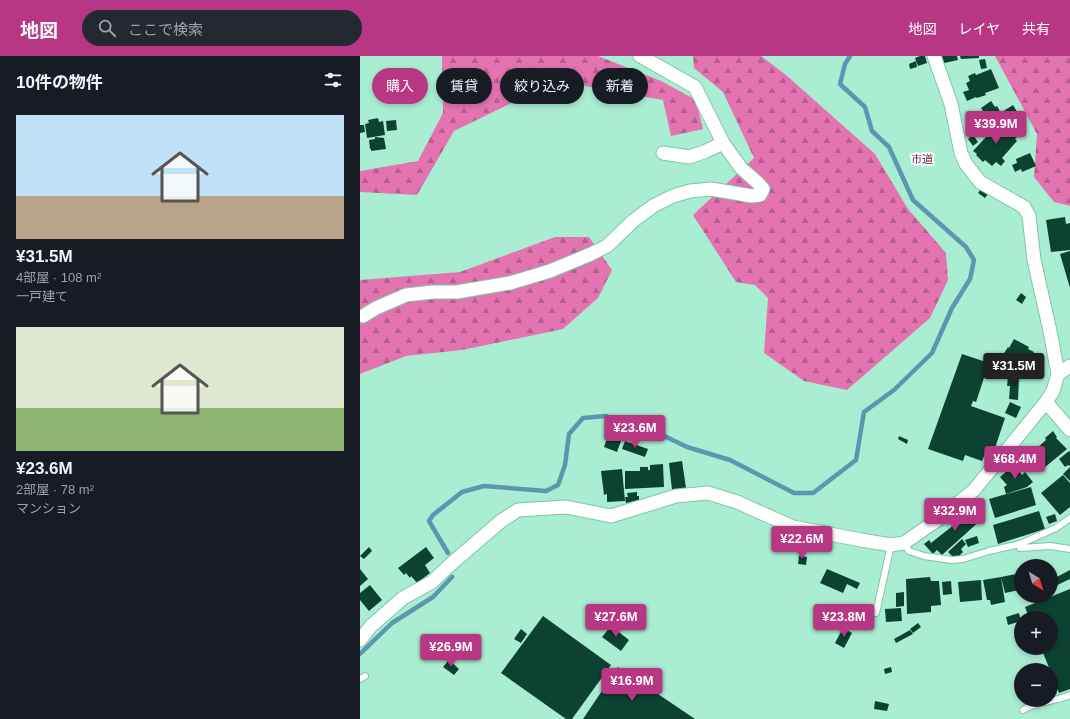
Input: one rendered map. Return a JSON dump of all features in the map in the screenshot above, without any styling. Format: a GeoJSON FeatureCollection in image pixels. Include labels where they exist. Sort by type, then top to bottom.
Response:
{"type":"FeatureCollection","features":[{"type":"Feature","properties":{"kind":"street"},"geometry":{"type":"LineString","coordinates":[[363,316],[376,308],[406,295],[433,292],[457,292],[510,283],[550,271],[607,246],[633,221],[653,206],[673,196],[690,191],[711,189],[752,196],[760,195],[763,189],[741,168],[723,143],[695,87],[640,56]]}},
{"type":"Feature","properties":{"kind":"street"},"geometry":{"type":"LineString","coordinates":[[360,640],[371,626],[403,598],[432,582],[500,521],[518,510],[566,507],[612,516],[676,496],[708,493],[737,502],[793,527],[861,540],[898,544],[940,518],[974,490],[1046,402],[1053,391],[1058,374],[1034,260],[1029,216],[1024,207],[980,182],[966,164],[961,153],[951,104],[934,56]]}},
{"type":"Feature","properties":{"kind":"street"},"geometry":{"type":"LineString","coordinates":[[663,153],[689,157],[723,143]]}},
{"type":"Feature","properties":{"kind":"street"},"geometry":{"type":"LineString","coordinates":[[1058,374],[1070,366]]}},
{"type":"Feature","properties":{"kind":"street"},"geometry":{"type":"LineString","coordinates":[[1046,402],[1070,430]]}},
{"type":"Feature","properties":{"kind":"lane"},"geometry":{"type":"LineString","coordinates":[[876,613],[898,544],[909,551],[924,556],[963,560],[989,551],[1020,544],[1056,528],[1070,518]]}},
{"type":"Feature","properties":{"kind":"lane"},"geometry":{"type":"LineString","coordinates":[[1020,544],[1020,548],[1050,546],[1070,549]]}},
{"type":"Feature","properties":{"kind":"lane"},"geometry":{"type":"LineString","coordinates":[[1023,710],[1043,702],[1059,700],[1070,695]]}},
{"type":"Feature","properties":{"kind":"green space"},"geometry":{"type":"Polygon","coordinates":[[[442,56],[598,56],[628,68],[592,68],[592,87],[584,86],[584,68],[500,68],[500,104],[510,104],[454,131],[417,195],[360,192],[360,171],[418,161],[443,113],[443,104],[492,104],[492,68],[442,68],[442,56]]]}},
{"type":"Feature","properties":{"kind":"green space"},"geometry":{"type":"Polygon","coordinates":[[[693,56],[761,56],[786,75],[875,154],[908,209],[946,253],[948,280],[930,318],[847,390],[804,381],[764,353],[768,298],[755,285],[736,282],[693,215],[754,158],[723,92],[694,68],[693,56]]]}},
{"type":"Feature","properties":{"kind":"green space"},"geometry":{"type":"Polygon","coordinates":[[[995,56],[1070,56],[1070,206],[1054,202],[1034,177],[1037,134],[995,56]]]}},
{"type":"Feature","properties":{"kind":"green space"},"geometry":{"type":"Polygon","coordinates":[[[648,76],[661,81],[696,100],[703,129],[671,136],[663,100],[648,97],[648,76]]]}},
{"type":"Feature","properties":{"kind":"green space"},"geometry":{"type":"Polygon","coordinates":[[[555,237],[589,237],[612,270],[598,298],[563,329],[462,350],[406,356],[360,374],[360,280],[460,272],[555,237]]]}},
{"type":"Feature","properties":{"kind":"building"},"geometry":{"type":"Polygon","coordinates":[[[925,56],[927,63],[918,66],[915,58],[925,56]]]}},
{"type":"Feature","properties":{"kind":"building"},"geometry":{"type":"Polygon","coordinates":[[[942,56],[957,56],[958,60],[944,63],[942,56]]]}},
{"type":"Feature","properties":{"kind":"building"},"geometry":{"type":"Polygon","coordinates":[[[960,56],[979,56],[979,58],[961,59],[960,56]]]}},
{"type":"Feature","properties":{"kind":"building"},"geometry":{"type":"Polygon","coordinates":[[[985,59],[987,68],[981,69],[979,60],[985,59]]]}},
{"type":"Feature","properties":{"kind":"building"},"geometry":{"type":"Polygon","coordinates":[[[916,61],[917,67],[910,69],[909,64],[916,61]]]}},
{"type":"Feature","properties":{"kind":"building"},"geometry":{"type":"Polygon","coordinates":[[[991,69],[999,88],[985,93],[986,95],[967,101],[963,92],[969,90],[966,83],[970,81],[968,76],[975,73],[976,75],[991,69]]]}},
{"type":"Feature","properties":{"kind":"building"},"geometry":{"type":"Polygon","coordinates":[[[991,101],[995,107],[997,106],[1002,115],[1002,112],[1013,105],[1022,120],[1011,126],[1009,124],[1007,126],[1001,115],[990,122],[981,108],[991,101]]]}},
{"type":"Feature","properties":{"kind":"building"},"geometry":{"type":"Polygon","coordinates":[[[378,118],[379,122],[383,121],[385,135],[367,138],[365,124],[369,123],[368,120],[378,118]]]}},
{"type":"Feature","properties":{"kind":"building"},"geometry":{"type":"Polygon","coordinates":[[[396,120],[397,130],[387,131],[386,121],[396,120]]]}},
{"type":"Feature","properties":{"kind":"building"},"geometry":{"type":"Polygon","coordinates":[[[999,123],[1005,128],[1008,125],[1012,129],[1010,131],[1013,131],[1018,136],[1015,139],[1017,141],[1002,158],[1005,161],[1001,166],[996,162],[992,166],[985,160],[983,162],[973,151],[999,123]]]}},
{"type":"Feature","properties":{"kind":"building"},"geometry":{"type":"Polygon","coordinates":[[[360,125],[364,125],[365,132],[360,133],[360,125]]]}},
{"type":"Feature","properties":{"kind":"building"},"geometry":{"type":"Polygon","coordinates":[[[973,135],[978,142],[973,146],[968,139],[973,135]]]}},
{"type":"Feature","properties":{"kind":"building"},"geometry":{"type":"Polygon","coordinates":[[[375,137],[384,138],[386,149],[371,151],[369,140],[375,139],[375,137]]]}},
{"type":"Feature","properties":{"kind":"building"},"geometry":{"type":"Polygon","coordinates":[[[1030,153],[1036,166],[1022,172],[1021,169],[1015,172],[1012,165],[1017,163],[1016,159],[1030,153]]]}},
{"type":"Feature","properties":{"kind":"building"},"geometry":{"type":"Polygon","coordinates":[[[981,189],[988,194],[985,198],[978,193],[981,189]]]}},
{"type":"Feature","properties":{"kind":"building"},"geometry":{"type":"Polygon","coordinates":[[[1065,217],[1066,224],[1070,223],[1070,250],[1051,252],[1046,220],[1065,217]]]}},
{"type":"Feature","properties":{"kind":"building"},"geometry":{"type":"Polygon","coordinates":[[[1070,251],[1070,288],[1060,254],[1070,251]]]}},
{"type":"Feature","properties":{"kind":"building"},"geometry":{"type":"Polygon","coordinates":[[[1021,293],[1026,297],[1022,304],[1016,300],[1021,293]]]}},
{"type":"Feature","properties":{"kind":"building"},"geometry":{"type":"Polygon","coordinates":[[[1014,339],[1029,347],[1028,349],[1034,352],[1020,375],[1005,367],[1007,362],[1001,358],[1014,339]]]}},
{"type":"Feature","properties":{"kind":"building"},"geometry":{"type":"Polygon","coordinates":[[[962,354],[989,363],[976,402],[973,401],[971,406],[1005,418],[994,451],[987,449],[982,461],[965,455],[963,461],[928,449],[962,354]]]}},
{"type":"Feature","properties":{"kind":"building"},"geometry":{"type":"Polygon","coordinates":[[[1008,376],[1019,377],[1018,400],[1009,399],[1010,386],[1007,386],[1008,376]]]}},
{"type":"Feature","properties":{"kind":"building"},"geometry":{"type":"Polygon","coordinates":[[[1010,402],[1021,407],[1016,418],[1005,413],[1010,402]]]}},
{"type":"Feature","properties":{"kind":"building"},"geometry":{"type":"Polygon","coordinates":[[[1053,431],[1057,437],[1056,438],[1067,449],[1044,468],[1031,453],[1046,440],[1045,438],[1053,431]]]}},
{"type":"Feature","properties":{"kind":"building"},"geometry":{"type":"Polygon","coordinates":[[[608,436],[621,441],[617,452],[604,447],[608,436]]]}},
{"type":"Feature","properties":{"kind":"building"},"geometry":{"type":"Polygon","coordinates":[[[899,436],[908,440],[907,444],[898,439],[899,436]]]}},
{"type":"Feature","properties":{"kind":"building"},"geometry":{"type":"Polygon","coordinates":[[[625,441],[648,449],[645,457],[622,449],[625,441]]]}},
{"type":"Feature","properties":{"kind":"building"},"geometry":{"type":"Polygon","coordinates":[[[1069,451],[1070,465],[1065,467],[1059,459],[1069,451]]]}},
{"type":"Feature","properties":{"kind":"building"},"geometry":{"type":"Polygon","coordinates":[[[682,461],[686,488],[672,490],[669,463],[682,461]]]}},
{"type":"Feature","properties":{"kind":"building"},"geometry":{"type":"Polygon","coordinates":[[[663,464],[664,487],[625,489],[625,471],[640,471],[640,467],[648,467],[648,470],[650,470],[650,465],[663,464]]]}},
{"type":"Feature","properties":{"kind":"building"},"geometry":{"type":"Polygon","coordinates":[[[1014,465],[1022,475],[1025,472],[1033,482],[1027,487],[1006,494],[1004,487],[1007,485],[1000,477],[1014,465]]]}},
{"type":"Feature","properties":{"kind":"building"},"geometry":{"type":"Polygon","coordinates":[[[1070,467],[1070,481],[1063,474],[1070,467]]]}},
{"type":"Feature","properties":{"kind":"building"},"geometry":{"type":"Polygon","coordinates":[[[622,469],[625,501],[607,502],[607,494],[604,495],[601,471],[622,469]]]}},
{"type":"Feature","properties":{"kind":"building"},"geometry":{"type":"Polygon","coordinates":[[[1063,475],[1070,483],[1070,507],[1060,515],[1041,493],[1063,475]]]}},
{"type":"Feature","properties":{"kind":"building"},"geometry":{"type":"Polygon","coordinates":[[[1031,487],[1036,505],[995,518],[989,499],[1031,487]]]}},
{"type":"Feature","properties":{"kind":"building"},"geometry":{"type":"Polygon","coordinates":[[[637,492],[639,500],[626,503],[625,497],[628,497],[627,493],[637,492]]]}},
{"type":"Feature","properties":{"kind":"building"},"geometry":{"type":"Polygon","coordinates":[[[971,506],[982,519],[942,555],[937,550],[933,554],[924,544],[929,540],[931,543],[955,524],[953,521],[971,506]]]}},
{"type":"Feature","properties":{"kind":"building"},"geometry":{"type":"Polygon","coordinates":[[[1039,511],[1045,529],[998,544],[993,525],[1039,511]]]}},
{"type":"Feature","properties":{"kind":"building"},"geometry":{"type":"Polygon","coordinates":[[[1055,514],[1057,521],[1049,524],[1046,517],[1055,514]]]}},
{"type":"Feature","properties":{"kind":"building"},"geometry":{"type":"Polygon","coordinates":[[[977,536],[979,543],[968,547],[965,540],[977,536]]]}},
{"type":"Feature","properties":{"kind":"building"},"geometry":{"type":"Polygon","coordinates":[[[962,539],[966,544],[961,549],[963,552],[959,556],[952,556],[948,552],[962,539]]]}},
{"type":"Feature","properties":{"kind":"building"},"geometry":{"type":"Polygon","coordinates":[[[369,547],[372,551],[364,559],[360,556],[369,547]]]}},
{"type":"Feature","properties":{"kind":"building"},"geometry":{"type":"Polygon","coordinates":[[[426,547],[434,558],[425,565],[430,573],[417,583],[411,576],[410,578],[406,573],[404,575],[398,568],[426,547]]]}},
{"type":"Feature","properties":{"kind":"building"},"geometry":{"type":"Polygon","coordinates":[[[799,556],[807,557],[806,565],[798,564],[799,556]]]}},
{"type":"Feature","properties":{"kind":"building"},"geometry":{"type":"Polygon","coordinates":[[[360,569],[368,579],[360,586],[360,569]]]}},
{"type":"Feature","properties":{"kind":"building"},"geometry":{"type":"Polygon","coordinates":[[[827,569],[860,583],[857,589],[847,584],[843,593],[820,583],[827,569]]]}},
{"type":"Feature","properties":{"kind":"building"},"geometry":{"type":"Polygon","coordinates":[[[1070,570],[1070,579],[1058,585],[1058,576],[1070,570]]]}},
{"type":"Feature","properties":{"kind":"building"},"geometry":{"type":"Polygon","coordinates":[[[1014,574],[1014,591],[1005,593],[1001,577],[1014,574]]]}},
{"type":"Feature","properties":{"kind":"building"},"geometry":{"type":"Polygon","coordinates":[[[930,577],[931,581],[939,581],[941,605],[931,606],[931,612],[907,614],[906,579],[930,577]]]}},
{"type":"Feature","properties":{"kind":"building"},"geometry":{"type":"Polygon","coordinates":[[[1001,577],[1005,602],[991,605],[990,600],[987,600],[983,580],[1001,577]]]}},
{"type":"Feature","properties":{"kind":"building"},"geometry":{"type":"Polygon","coordinates":[[[981,580],[982,600],[960,602],[958,582],[981,580]]]}},
{"type":"Feature","properties":{"kind":"building"},"geometry":{"type":"Polygon","coordinates":[[[951,581],[952,594],[943,595],[942,582],[951,581]]]}},
{"type":"Feature","properties":{"kind":"building"},"geometry":{"type":"Polygon","coordinates":[[[370,585],[382,600],[369,611],[360,600],[360,593],[370,585]]]}},
{"type":"Feature","properties":{"kind":"building"},"geometry":{"type":"Polygon","coordinates":[[[1070,589],[1070,689],[1059,693],[1058,663],[1047,663],[1044,655],[1058,655],[1058,611],[1026,611],[1025,607],[1035,603],[1058,603],[1058,594],[1070,589]]]}},
{"type":"Feature","properties":{"kind":"building"},"geometry":{"type":"Polygon","coordinates":[[[904,592],[904,606],[896,607],[896,593],[904,592]]]}},
{"type":"Feature","properties":{"kind":"building"},"geometry":{"type":"Polygon","coordinates":[[[901,608],[902,621],[886,622],[885,609],[901,608]]]}},
{"type":"Feature","properties":{"kind":"building"},"geometry":{"type":"Polygon","coordinates":[[[1014,615],[1014,623],[1008,625],[1006,617],[1014,615]]]}},
{"type":"Feature","properties":{"kind":"building"},"geometry":{"type":"Polygon","coordinates":[[[543,616],[611,665],[572,719],[566,719],[501,673],[543,616]]]}},
{"type":"Feature","properties":{"kind":"building"},"geometry":{"type":"Polygon","coordinates":[[[849,616],[856,619],[852,626],[845,622],[849,616]]]}},
{"type":"Feature","properties":{"kind":"building"},"geometry":{"type":"Polygon","coordinates":[[[918,623],[921,627],[913,633],[910,629],[918,623]]]}},
{"type":"Feature","properties":{"kind":"building"},"geometry":{"type":"Polygon","coordinates":[[[611,626],[629,640],[621,651],[602,637],[611,626]]]}},
{"type":"Feature","properties":{"kind":"building"},"geometry":{"type":"Polygon","coordinates":[[[843,628],[852,633],[844,648],[835,643],[843,628]]]}},
{"type":"Feature","properties":{"kind":"building"},"geometry":{"type":"Polygon","coordinates":[[[521,629],[527,634],[521,643],[514,639],[521,629]]]}},
{"type":"Feature","properties":{"kind":"building"},"geometry":{"type":"Polygon","coordinates":[[[910,630],[913,634],[896,643],[894,639],[910,630]]]}},
{"type":"Feature","properties":{"kind":"building"},"geometry":{"type":"Polygon","coordinates":[[[461,644],[472,652],[470,655],[459,647],[461,644]]]}},
{"type":"Feature","properties":{"kind":"building"},"geometry":{"type":"Polygon","coordinates":[[[449,660],[459,669],[454,675],[443,667],[449,660]]]}},
{"type":"Feature","properties":{"kind":"building"},"geometry":{"type":"Polygon","coordinates":[[[618,667],[695,719],[583,719],[618,667]]]}},
{"type":"Feature","properties":{"kind":"building"},"geometry":{"type":"Polygon","coordinates":[[[891,667],[892,672],[885,674],[884,669],[891,667]]]}},
{"type":"Feature","properties":{"kind":"building"},"geometry":{"type":"Polygon","coordinates":[[[875,701],[889,704],[887,711],[874,709],[875,701]]]}},
{"type":"Feature","properties":{"kind":"waterway"},"geometry":{"type":"LineString","coordinates":[[448,553],[429,521],[433,515],[462,492],[484,486],[546,491],[558,485],[565,465],[569,434],[583,418],[605,416],[654,431],[687,447],[730,460],[794,493],[813,493],[856,460],[864,412],[894,390],[932,353],[952,308],[970,279],[974,260],[966,247],[913,200],[889,147],[872,131],[865,107],[840,84],[845,64],[850,56]]}},
{"type":"Feature","properties":{"kind":"waterway"},"geometry":{"type":"LineString","coordinates":[[360,654],[392,623],[433,597],[452,577]]}},
{"type":"Feature","properties":{"kind":"district","name":"市道"},"geometry":{"type":"Point","coordinates":[922,159]}}]}
